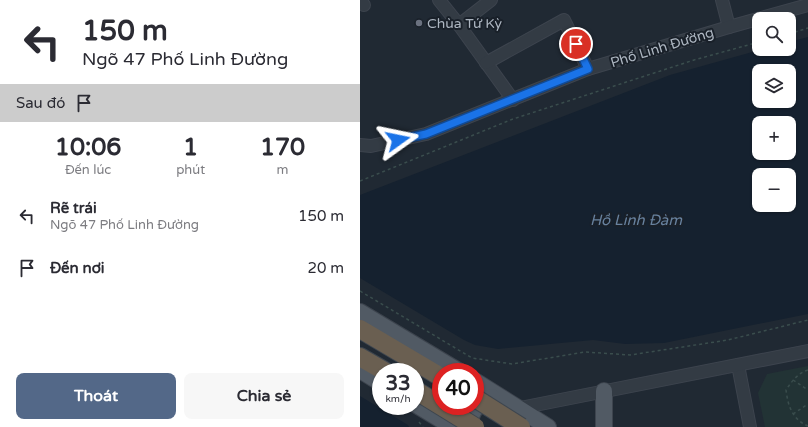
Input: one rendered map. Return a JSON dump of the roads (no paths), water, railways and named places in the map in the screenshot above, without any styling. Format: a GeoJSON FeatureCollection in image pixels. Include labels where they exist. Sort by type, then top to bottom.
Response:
{"type":"FeatureCollection","features":[{"type":"Feature","properties":{"kind":"highway"},"geometry":{"type":"LineString","coordinates":[[360,329],[432,372]]}},
{"type":"Feature","properties":{"kind":"highway"},"geometry":{"type":"LineString","coordinates":[[360,357],[372,364]]}},
{"type":"Feature","properties":{"kind":"highway"},"geometry":{"type":"LineString","coordinates":[[424,396],[475,427]]}},
{"type":"Feature","properties":{"kind":"highway"},"geometry":{"type":"LineString","coordinates":[[484,404],[521,427]]}},
{"type":"Feature","properties":{"kind":"main road"},"geometry":{"type":"LineString","coordinates":[[360,312],[445,363]]}},
{"type":"Feature","properties":{"kind":"main road"},"geometry":{"type":"LineString","coordinates":[[360,370],[372,377]]}},
{"type":"Feature","properties":{"kind":"main road"},"geometry":{"type":"LineString","coordinates":[[484,386],[548,427]]}},
{"type":"Feature","properties":{"kind":"main road"},"geometry":{"type":"LineString","coordinates":[[604,391],[604,427]]}},
{"type":"Feature","properties":{"kind":"main road"},"geometry":{"type":"LineString","coordinates":[[469,427],[471,416],[479,404],[487,398],[502,397]]}},
{"type":"Feature","properties":{"kind":"main road"},"geometry":{"type":"LineString","coordinates":[[424,411],[444,425]]}},
{"type":"Feature","properties":{"kind":"street"},"geometry":{"type":"LineString","coordinates":[[439,0],[459,25],[513,100]]}},
{"type":"Feature","properties":{"kind":"street"},"geometry":{"type":"LineString","coordinates":[[459,25],[491,0]]}},
{"type":"Feature","properties":{"kind":"street"},"geometry":{"type":"LineString","coordinates":[[722,0],[729,27]]}},
{"type":"Feature","properties":{"kind":"street","name":"Phố Linh Đường"},"geometry":{"type":"LineString","coordinates":[[360,145],[371,146],[426,134],[588,69],[729,27],[785,6],[808,5]]}},
{"type":"Feature","properties":{"kind":"street"},"geometry":{"type":"LineString","coordinates":[[486,63],[564,20],[588,69]]}},
{"type":"Feature","properties":{"kind":"street"},"geometry":{"type":"LineString","coordinates":[[520,408],[808,351]]}},
{"type":"Feature","properties":{"kind":"street"},"geometry":{"type":"LineString","coordinates":[[738,365],[750,427]]}},
{"type":"Feature","properties":{"kind":"water","name":"Hồ Linh Đàm"},"geometry":{"type":"Polygon","coordinates":[[[808,37],[808,314],[664,343],[625,344],[593,340],[498,349],[475,345],[464,340],[360,278],[360,195],[670,75],[752,52],[752,56],[796,56],[796,40],[808,37]]]}},
{"type":"Feature","properties":{"kind":"water"},"geometry":{"type":"Polygon","coordinates":[[[360,396],[372,403],[372,415],[391,415],[409,427],[360,427],[360,396]]]}},
{"type":"Feature","properties":{"kind":"place","name":"Chùa Tứ Kỳ"},"geometry":{"type":"Point","coordinates":[419,23]}}]}
